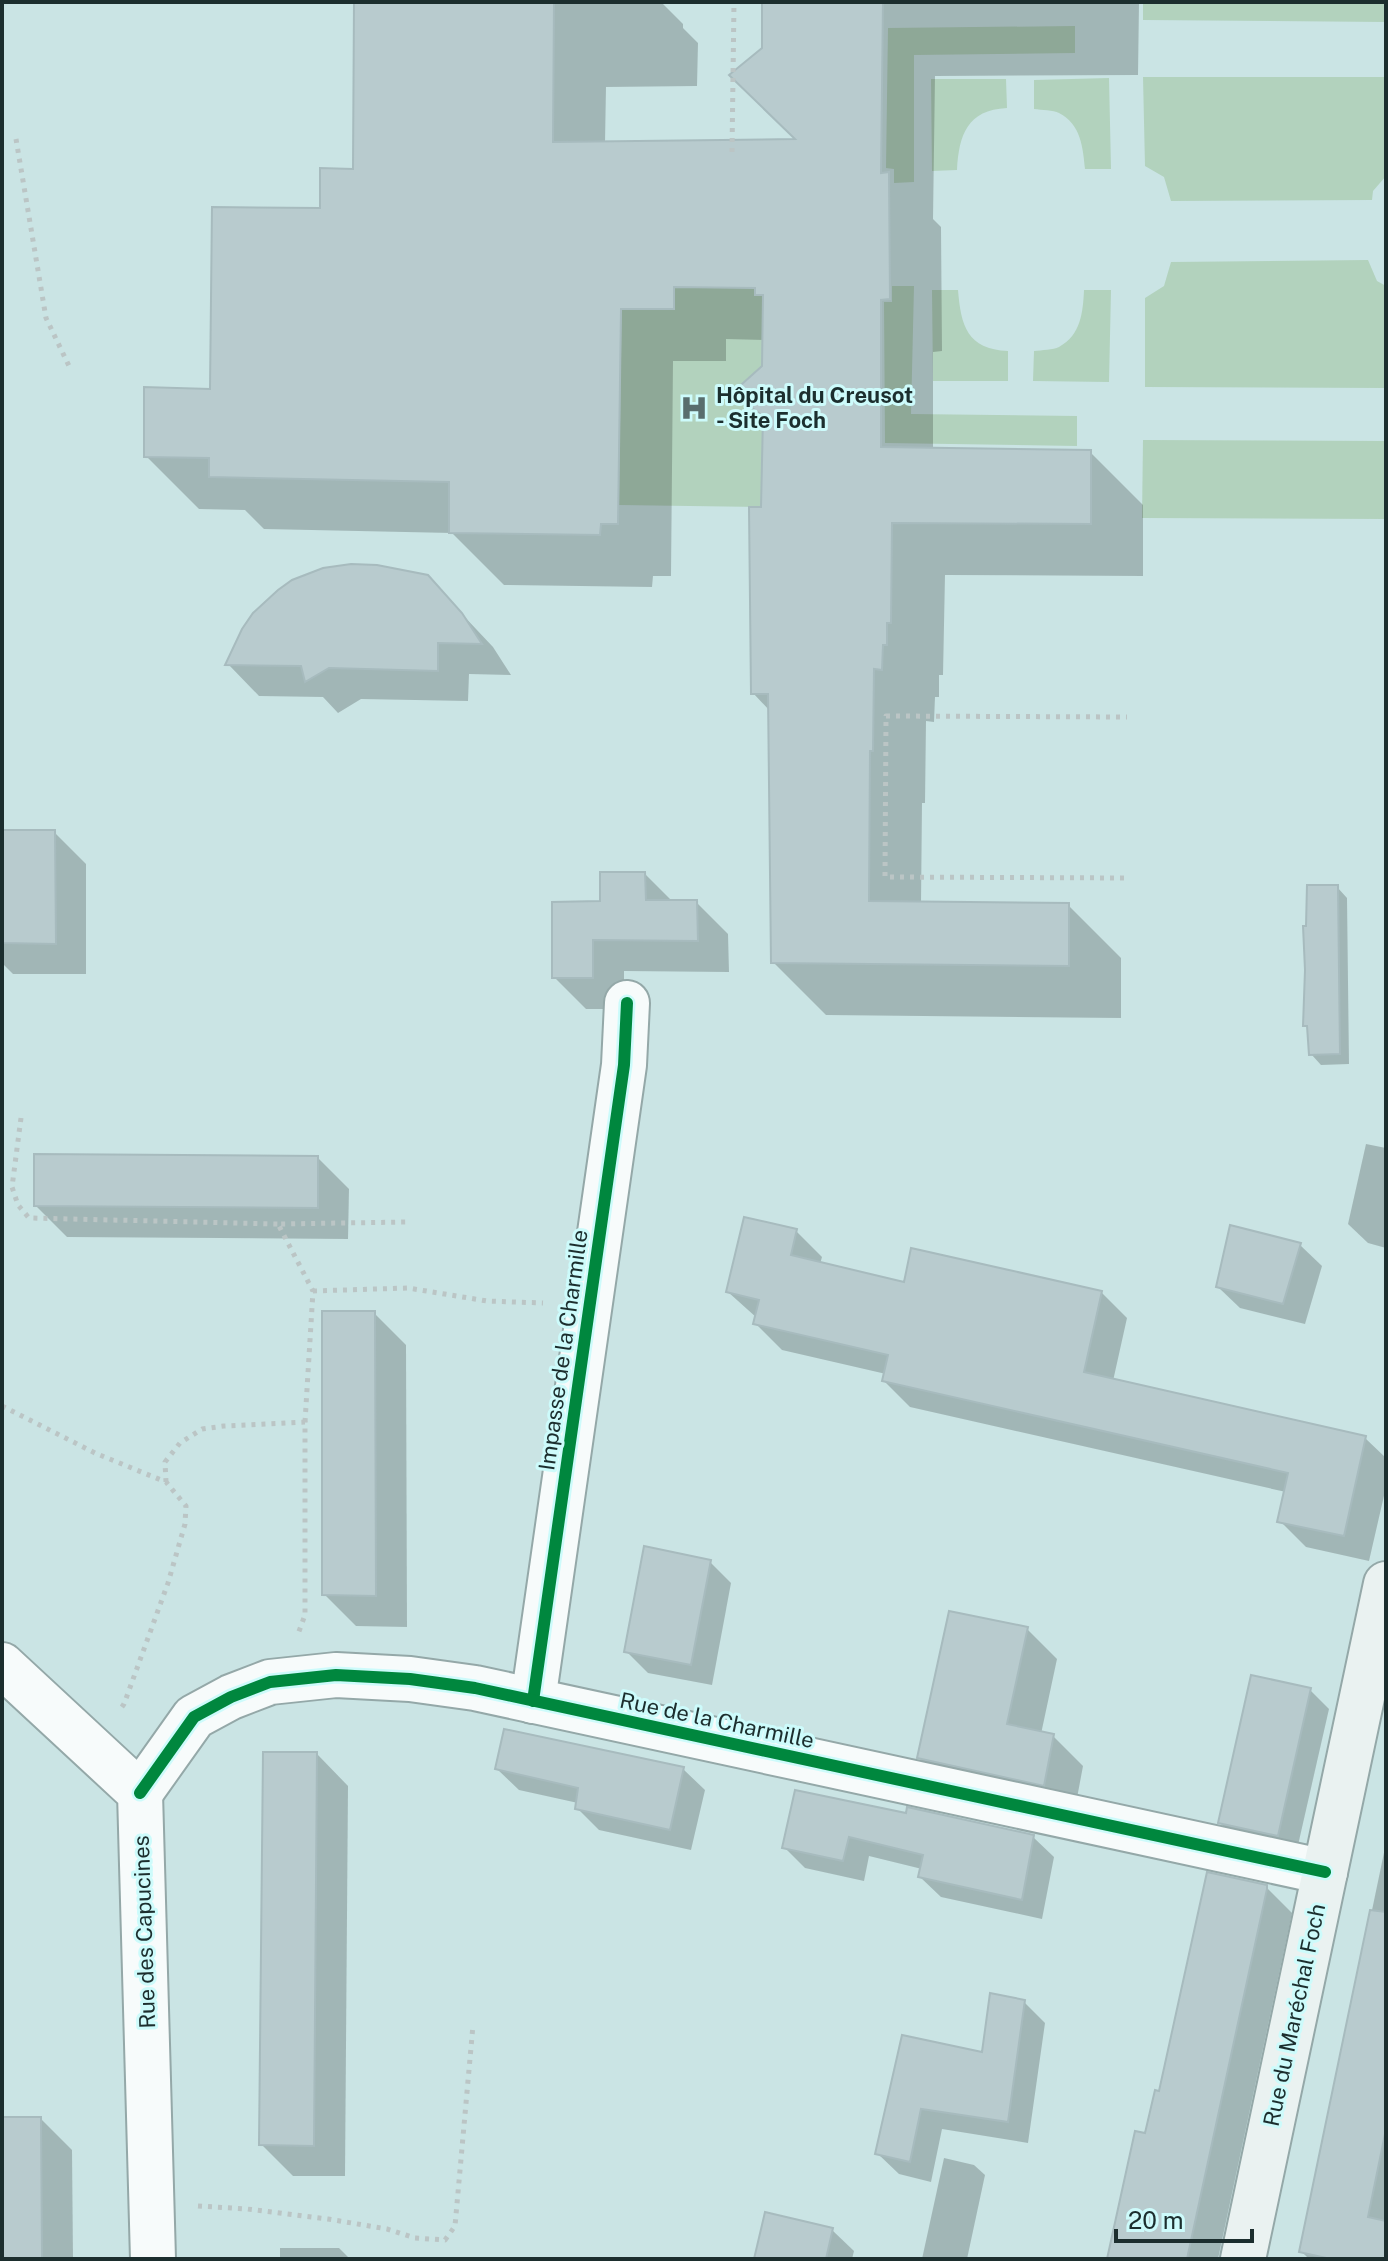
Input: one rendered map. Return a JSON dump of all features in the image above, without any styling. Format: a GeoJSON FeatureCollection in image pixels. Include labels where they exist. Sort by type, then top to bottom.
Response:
{"type":"FeatureCollection","features":[{"type":"Feature","properties":{"kind":"main road","name":"Rue du Maréchal Foch"},"geometry":{"type":"LineString","coordinates":[[1243,2259],[1386,1584]]}},
{"type":"Feature","properties":{"kind":"street","name":"Impasse de la Charmille"},"geometry":{"type":"LineString","coordinates":[[533,1701],[624,1065],[627,1003]]}},
{"type":"Feature","properties":{"kind":"street"},"geometry":{"type":"LineString","coordinates":[[2,1665],[140,1793]]}},
{"type":"Feature","properties":{"kind":"street","name":"Rue de la Charmille"},"geometry":{"type":"LineString","coordinates":[[140,1793],[194,1717],[231,1697],[270,1682],[336,1675],[410,1679],[475,1688],[1325,1872]]}},
{"type":"Feature","properties":{"kind":"street","name":"Rue des Capucines"},"geometry":{"type":"LineString","coordinates":[[140,1793],[153,2259]]}},
{"type":"Feature","properties":{"kind":"path"},"geometry":{"type":"LineString","coordinates":[[732,152],[734,2]]}},
{"type":"Feature","properties":{"kind":"path"},"geometry":{"type":"LineString","coordinates":[[16,139],[46,318],[70,368]]}},
{"type":"Feature","properties":{"kind":"path"},"geometry":{"type":"LineString","coordinates":[[1124,878],[885,877],[886,716],[1127,717]]}},
{"type":"Feature","properties":{"kind":"path"},"geometry":{"type":"LineString","coordinates":[[21,1118],[12,1187],[18,1205],[29,1218],[278,1224],[407,1222]]}},
{"type":"Feature","properties":{"kind":"path"},"geometry":{"type":"LineString","coordinates":[[278,1224],[313,1291],[305,1422],[305,1615],[291,1680]]}},
{"type":"Feature","properties":{"kind":"path"},"geometry":{"type":"LineString","coordinates":[[313,1291],[408,1288],[487,1301],[590,1304]]}},
{"type":"Feature","properties":{"kind":"path"},"geometry":{"type":"LineString","coordinates":[[2,1406],[95,1453],[166,1482],[186,1506],[185,1524],[168,1583],[124,1704],[93,1748]]}},
{"type":"Feature","properties":{"kind":"path"},"geometry":{"type":"LineString","coordinates":[[166,1482],[165,1462],[180,1443],[202,1429],[305,1422]]}},
{"type":"Feature","properties":{"kind":"path"},"geometry":{"type":"LineString","coordinates":[[193,2206],[328,2219],[387,2229],[415,2238],[445,2240],[455,2226],[473,2025]]}},
{"type":"Feature","properties":{"kind":"green space"},"geometry":{"type":"Polygon","coordinates":[[[1143,2],[1386,2],[1386,22],[1143,20],[1143,2]]]}},
{"type":"Feature","properties":{"kind":"green space"},"geometry":{"type":"Polygon","coordinates":[[[1075,26],[1075,53],[914,55],[914,182],[894,183],[894,169],[886,168],[888,28],[1075,26]]]}},
{"type":"Feature","properties":{"kind":"green space"},"geometry":{"type":"Polygon","coordinates":[[[1143,77],[1386,77],[1386,176],[1373,191],[1372,200],[1171,201],[1164,177],[1145,166],[1143,77]]]}},
{"type":"Feature","properties":{"kind":"green space"},"geometry":{"type":"Polygon","coordinates":[[[1109,78],[1111,169],[1085,169],[1082,145],[1072,123],[1057,112],[1034,109],[1034,80],[1109,78]]]}},
{"type":"Feature","properties":{"kind":"green space"},"geometry":{"type":"Polygon","coordinates":[[[931,79],[1006,79],[1007,108],[993,110],[974,119],[963,136],[957,170],[932,171],[931,79]]]}},
{"type":"Feature","properties":{"kind":"green space"},"geometry":{"type":"Polygon","coordinates":[[[1368,260],[1377,281],[1386,286],[1386,388],[1145,387],[1145,298],[1164,286],[1171,262],[1368,260]]]}},
{"type":"Feature","properties":{"kind":"green space"},"geometry":{"type":"Polygon","coordinates":[[[622,286],[755,288],[755,295],[763,295],[762,376],[739,398],[751,408],[763,408],[761,507],[619,505],[622,286]]]}},
{"type":"Feature","properties":{"kind":"green space"},"geometry":{"type":"Polygon","coordinates":[[[892,286],[914,286],[911,414],[1077,416],[1077,446],[885,443],[884,302],[892,302],[892,286]]]}},
{"type":"Feature","properties":{"kind":"green space"},"geometry":{"type":"Polygon","coordinates":[[[932,290],[958,290],[961,314],[969,333],[983,346],[1008,351],[1008,381],[933,381],[932,290]]]}},
{"type":"Feature","properties":{"kind":"green space"},"geometry":{"type":"Polygon","coordinates":[[[1084,290],[1111,290],[1109,382],[1033,381],[1034,351],[1057,348],[1072,336],[1081,315],[1084,290]]]}},
{"type":"Feature","properties":{"kind":"green space"},"geometry":{"type":"Polygon","coordinates":[[[1143,440],[1386,441],[1386,519],[1142,518],[1143,440]]]}},
{"type":"Feature","properties":{"kind":"building"},"geometry":{"type":"Polygon","coordinates":[[[354,2],[554,2],[553,142],[795,139],[729,75],[762,48],[762,2],[883,2],[881,173],[889,172],[890,299],[881,300],[881,447],[1091,450],[1091,524],[892,523],[891,623],[887,623],[882,670],[874,669],[869,901],[1069,903],[1069,966],[771,963],[768,694],[751,694],[749,507],[761,507],[763,416],[732,393],[762,366],[763,295],[755,295],[755,288],[674,287],[674,309],[621,309],[618,524],[601,524],[600,535],[449,533],[449,482],[209,477],[209,458],[144,457],[144,387],[210,389],[212,207],[320,208],[320,168],[353,169],[354,2]]]}},
{"type":"Feature","properties":{"kind":"building"},"geometry":{"type":"Polygon","coordinates":[[[351,564],[377,565],[428,575],[462,613],[482,644],[438,643],[438,671],[329,668],[305,682],[301,666],[225,665],[253,613],[278,590],[292,580],[323,568],[351,564]]]}},
{"type":"Feature","properties":{"kind":"building"},"geometry":{"type":"Polygon","coordinates":[[[2,830],[55,830],[56,944],[2,943],[2,830]]]}},
{"type":"Feature","properties":{"kind":"building"},"geometry":{"type":"Polygon","coordinates":[[[600,872],[645,872],[646,900],[697,900],[698,941],[593,940],[593,978],[552,978],[552,902],[600,901],[600,872]]]}},
{"type":"Feature","properties":{"kind":"building"},"geometry":{"type":"Polygon","coordinates":[[[1307,885],[1338,885],[1340,1054],[1309,1055],[1307,1026],[1303,1026],[1303,926],[1306,926],[1307,885]]]}},
{"type":"Feature","properties":{"kind":"building"},"geometry":{"type":"Polygon","coordinates":[[[34,1154],[318,1156],[318,1208],[34,1206],[34,1154]]]}},
{"type":"Feature","properties":{"kind":"building"},"geometry":{"type":"Polygon","coordinates":[[[744,1217],[797,1229],[791,1255],[904,1282],[911,1248],[1102,1291],[1084,1372],[1366,1436],[1344,1536],[1277,1522],[1288,1473],[882,1381],[888,1355],[753,1324],[759,1300],[726,1292],[744,1217]]]}},
{"type":"Feature","properties":{"kind":"building"},"geometry":{"type":"Polygon","coordinates":[[[1230,1225],[1301,1243],[1283,1304],[1216,1287],[1230,1225]]]}},
{"type":"Feature","properties":{"kind":"building"},"geometry":{"type":"Polygon","coordinates":[[[322,1311],[375,1311],[376,1596],[322,1595],[322,1311]]]}},
{"type":"Feature","properties":{"kind":"building"},"geometry":{"type":"Polygon","coordinates":[[[644,1546],[711,1560],[691,1665],[624,1652],[644,1546]]]}},
{"type":"Feature","properties":{"kind":"building"},"geometry":{"type":"Polygon","coordinates":[[[949,1611],[1028,1627],[1007,1724],[1054,1734],[1044,1786],[917,1758],[949,1611]]]}},
{"type":"Feature","properties":{"kind":"building"},"geometry":{"type":"Polygon","coordinates":[[[1251,1675],[1311,1688],[1278,1836],[1218,1823],[1251,1675]]]}},
{"type":"Feature","properties":{"kind":"building"},"geometry":{"type":"Polygon","coordinates":[[[504,1729],[684,1767],[670,1830],[575,1809],[578,1788],[495,1769],[504,1729]]]}},
{"type":"Feature","properties":{"kind":"building"},"geometry":{"type":"Polygon","coordinates":[[[263,1752],[317,1752],[314,2146],[259,2145],[263,1752]]]}},
{"type":"Feature","properties":{"kind":"building"},"geometry":{"type":"Polygon","coordinates":[[[795,1790],[906,1813],[907,1807],[1034,1835],[1022,1900],[918,1877],[923,1855],[849,1837],[843,1861],[782,1848],[795,1790]]]}},
{"type":"Feature","properties":{"kind":"building"},"geometry":{"type":"Polygon","coordinates":[[[1207,1872],[1267,1885],[1267,1889],[1187,2259],[1107,2259],[1135,2131],[1145,2133],[1155,2090],[1159,2091],[1207,1872]]]}},
{"type":"Feature","properties":{"kind":"building"},"geometry":{"type":"Polygon","coordinates":[[[1370,1910],[1386,1912],[1386,2129],[1368,2217],[1386,2221],[1386,2259],[1331,2259],[1299,2252],[1370,1910]]]}},
{"type":"Feature","properties":{"kind":"building"},"geometry":{"type":"Polygon","coordinates":[[[990,1993],[1025,2000],[1008,2122],[921,2109],[910,2162],[875,2154],[902,2035],[982,2052],[990,1993]]]}},
{"type":"Feature","properties":{"kind":"building"},"geometry":{"type":"Polygon","coordinates":[[[2,2117],[41,2117],[42,2259],[2,2259],[2,2117]]]}},
{"type":"Feature","properties":{"kind":"building"},"geometry":{"type":"Polygon","coordinates":[[[765,2212],[833,2228],[826,2259],[754,2259],[765,2212]]]}},
{"type":"Feature","properties":{"kind":"cycle path"},"geometry":{"type":"LineString","coordinates":[[533,1701],[624,1065],[627,1003]]}},
{"type":"Feature","properties":{"kind":"cycle path"},"geometry":{"type":"LineString","coordinates":[[140,1793],[194,1717],[231,1697],[270,1682],[336,1675],[410,1679],[475,1688],[1325,1872]]}},
{"type":"Feature","properties":{"kind":"place","name":"Hôpital du Creusot - Site Foch"},"geometry":{"type":"Point","coordinates":[694,408]}}]}
